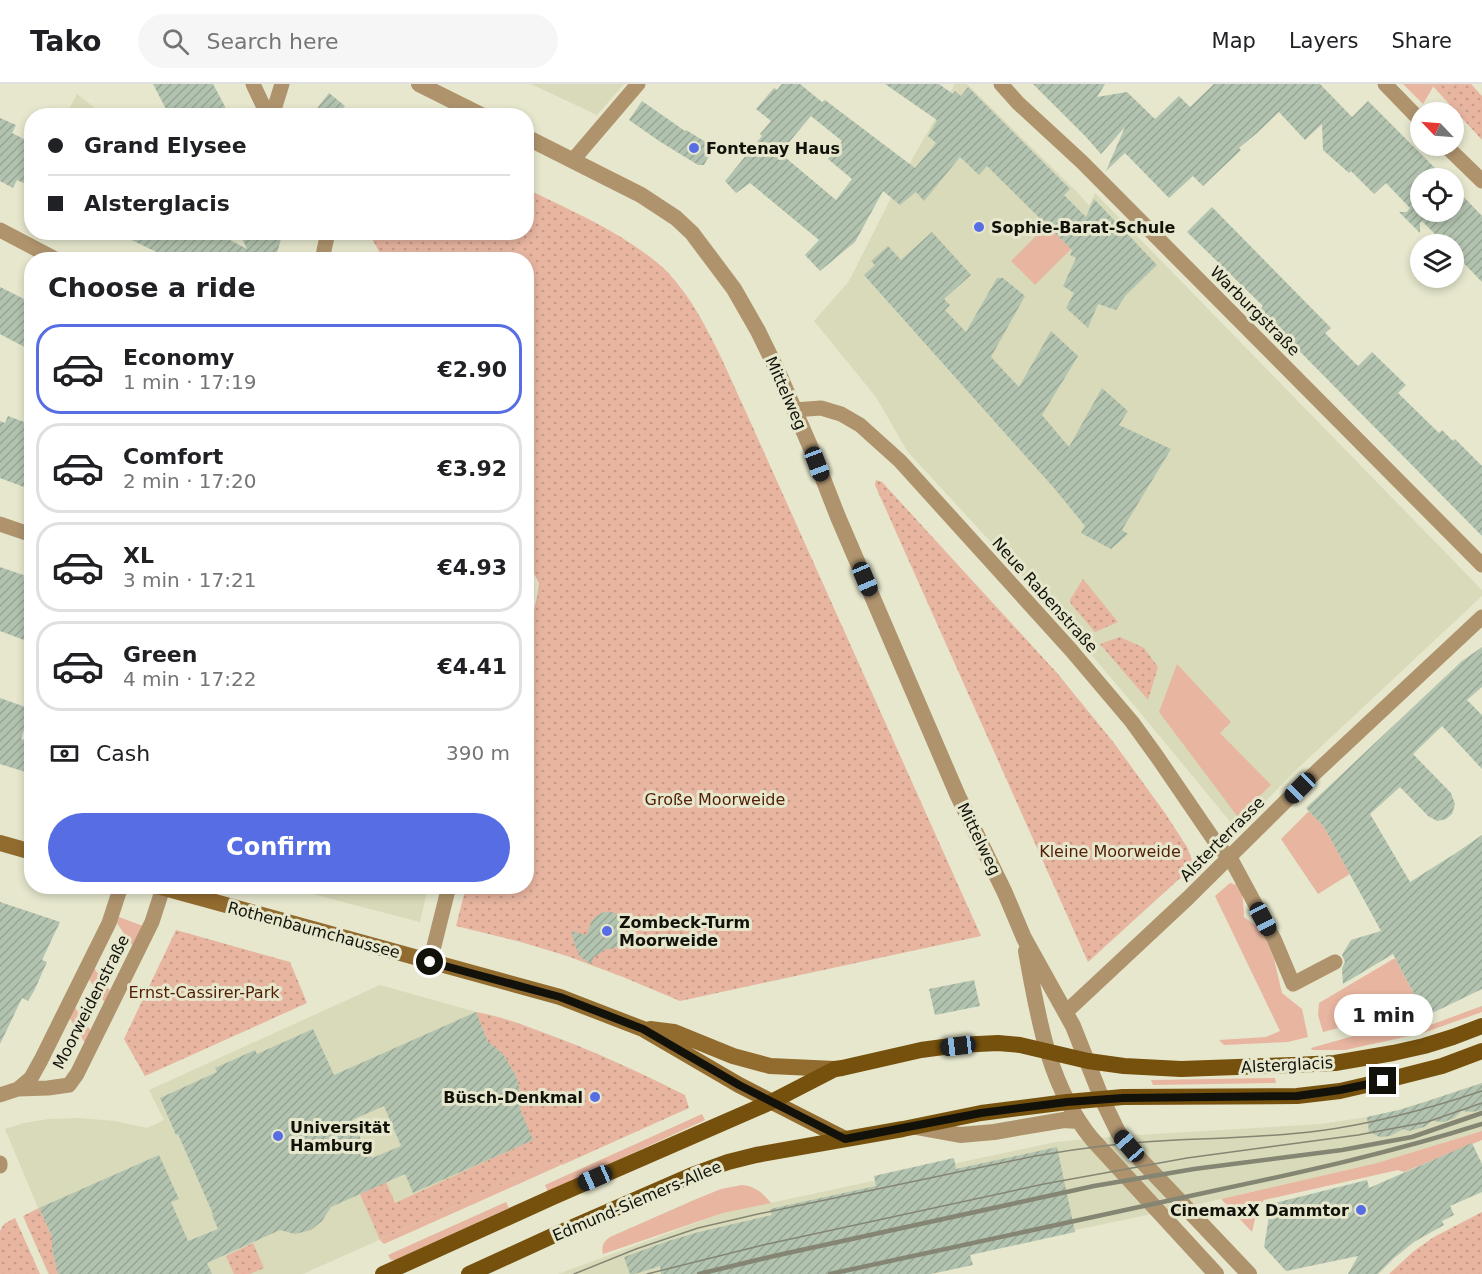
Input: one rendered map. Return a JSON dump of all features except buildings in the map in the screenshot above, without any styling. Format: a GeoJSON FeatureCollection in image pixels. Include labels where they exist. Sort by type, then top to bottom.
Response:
{"type":"FeatureCollection","features":[{"type":"Feature","properties":{"kind":"main road"},"geometry":{"type":"LineString","coordinates":[[0,843],[24,850]]}},
{"type":"Feature","properties":{"kind":"main road","name":"Rothenbaumchaussee"},"geometry":{"type":"LineString","coordinates":[[185,894],[560,997],[643,1029],[723,1076],[845,1139]]}},
{"type":"Feature","properties":{"kind":"main road","name":"Alsterglacis"},"geometry":{"type":"LineString","coordinates":[[771,1102],[835,1070],[921,1050],[958,1046],[998,1043],[1020,1045],[1088,1061],[1124,1066],[1181,1069],[1335,1063],[1363,1059],[1424,1046],[1482,1026]]}},
{"type":"Feature","properties":{"kind":"main road","name":"Rothenbaumchaussee"},"geometry":{"type":"LineString","coordinates":[[643,1029],[674,1032],[733,1056],[770,1066],[835,1070]]}},
{"type":"Feature","properties":{"kind":"main road","name":"Alsterglacis"},"geometry":{"type":"LineString","coordinates":[[915,1126],[1003,1109],[1102,1099],[1297,1096],[1329,1092],[1442,1066],[1482,1051]]}},
{"type":"Feature","properties":{"kind":"main road"},"geometry":{"type":"LineString","coordinates":[[383,1274],[771,1102]]}},
{"type":"Feature","properties":{"kind":"main road","name":"Edmund-Siemers-Allee"},"geometry":{"type":"LineString","coordinates":[[469,1274],[670,1184],[728,1162],[915,1126]]}},
{"type":"Feature","properties":{"kind":"street"},"geometry":{"type":"LineString","coordinates":[[253,84],[266,108]]}},
{"type":"Feature","properties":{"kind":"street"},"geometry":{"type":"LineString","coordinates":[[273,108],[282,84]]}},
{"type":"Feature","properties":{"kind":"street"},"geometry":{"type":"LineString","coordinates":[[419,84],[467,108]]}},
{"type":"Feature","properties":{"kind":"street"},"geometry":{"type":"LineString","coordinates":[[573,160],[638,84]]}},
{"type":"Feature","properties":{"kind":"street","name":"Warburgstraße"},"geometry":{"type":"LineString","coordinates":[[1002,84],[1018,103],[1088,168],[1482,565]]}},
{"type":"Feature","properties":{"kind":"street"},"geometry":{"type":"LineString","coordinates":[[1385,84],[1410,110]]}},
{"type":"Feature","properties":{"kind":"street","name":"Mittelweg"},"geometry":{"type":"LineString","coordinates":[[534,141],[641,195],[676,218],[692,233],[734,289],[778,372],[958,796],[997,875],[1024,938],[1066,1012],[1120,1136],[1249,1274]]}},
{"type":"Feature","properties":{"kind":"street"},"geometry":{"type":"LineString","coordinates":[[1456,156],[1482,181]]}},
{"type":"Feature","properties":{"kind":"street"},"geometry":{"type":"LineString","coordinates":[[0,230],[42,252]]}},
{"type":"Feature","properties":{"kind":"street","name":"Neue Rabenstraße"},"geometry":{"type":"LineString","coordinates":[[794,411],[821,408],[850,418],[860,425],[900,461],[1034,609],[1132,722],[1214,840],[1233,863],[1274,939],[1293,984],[1335,962]]}},
{"type":"Feature","properties":{"kind":"street"},"geometry":{"type":"LineString","coordinates":[[0,524],[24,532]]}},
{"type":"Feature","properties":{"kind":"street","name":"Alsterterrasse"},"geometry":{"type":"LineString","coordinates":[[1066,1012],[1482,617]]}},
{"type":"Feature","properties":{"kind":"street","name":"Moorweidenstraße"},"geometry":{"type":"LineString","coordinates":[[18,1089],[31,1078],[41,1060],[108,922],[118,894]]}},
{"type":"Feature","properties":{"kind":"street","name":"Moorweidenstraße"},"geometry":{"type":"LineString","coordinates":[[0,1095],[18,1089],[69,1085],[77,1074],[145,937],[155,913],[159,894]]}},
{"type":"Feature","properties":{"kind":"street"},"geometry":{"type":"LineString","coordinates":[[430,962],[447,894]]}},
{"type":"Feature","properties":{"kind":"street","name":"Mittelweg"},"geometry":{"type":"LineString","coordinates":[[1024,938],[1046,1051],[1067,1102],[1092,1139],[1211,1272]]}},
{"type":"Feature","properties":{"kind":"street"},"geometry":{"type":"LineString","coordinates":[[915,1126],[960,1135],[994,1132],[1064,1120],[1078,1121]]}},
{"type":"Feature","properties":{"kind":"shaded area"},"geometry":{"type":"Polygon","coordinates":[[[531,84],[624,84],[597,115],[531,84]]]}},
{"type":"Feature","properties":{"kind":"shaded area"},"geometry":{"type":"Polygon","coordinates":[[[955,84],[967,84],[1089,206],[1095,193],[1482,590],[1482,596],[1296,770],[1237,830],[1059,616],[907,451],[876,397],[814,321],[849,281],[898,184],[955,84]]]}},
{"type":"Feature","properties":{"kind":"shaded area"},"geometry":{"type":"Polygon","coordinates":[[[77,94],[95,108],[70,108],[77,94]]]}},
{"type":"Feature","properties":{"kind":"shaded area"},"geometry":{"type":"Polygon","coordinates":[[[312,894],[426,894],[420,922],[312,894]]]}},
{"type":"Feature","properties":{"kind":"shaded area","name":"Universität Hamburg"},"geometry":{"type":"Polygon","coordinates":[[[380,985],[494,1017],[557,1153],[545,1166],[303,1274],[48,1274],[26,1222],[41,1215],[5,1129],[49,1119],[80,1118],[115,1121],[147,1128],[164,1120],[149,1090],[380,985]]]}},
{"type":"Feature","properties":{"kind":"shaded area"},"geometry":{"type":"Polygon","coordinates":[[[1482,1083],[1482,1131],[1377,1163],[1186,1207],[864,1274],[558,1274],[723,1213],[1056,1142],[1321,1124],[1399,1110],[1482,1083]]]}},
{"type":"Feature","properties":{"kind":"green space"},"geometry":{"type":"Polygon","coordinates":[[[1403,84],[1431,84],[1433,87],[1424,102],[1421,102],[1403,84]]]}},
{"type":"Feature","properties":{"kind":"green space"},"geometry":{"type":"Polygon","coordinates":[[[1431,84],[1471,84],[1482,96],[1482,140],[1464,120],[1464,102],[1447,102],[1431,84]]]}},
{"type":"Feature","properties":{"kind":"green space","name":"Große Moorweide"},"geometry":{"type":"Polygon","coordinates":[[[534,192],[624,239],[654,260],[669,274],[708,330],[981,936],[680,1001],[567,956],[456,926],[464,894],[534,894],[534,609],[539,583],[534,574],[534,252],[379,252],[373,240],[534,240],[534,192]]]}},
{"type":"Feature","properties":{"kind":"green space"},"geometry":{"type":"Polygon","coordinates":[[[1047,225],[1071,249],[1035,285],[1011,261],[1047,225]]]}},
{"type":"Feature","properties":{"kind":"green space","name":"Kleine Moorweide"},"geometry":{"type":"Polygon","coordinates":[[[876,480],[882,482],[1057,673],[1114,743],[1187,847],[1192,860],[1189,870],[1088,962],[875,485],[876,480]]]}},
{"type":"Feature","properties":{"kind":"green space"},"geometry":{"type":"Polygon","coordinates":[[[1083,579],[1118,622],[1095,632],[1071,604],[1070,600],[1083,579]]]}},
{"type":"Feature","properties":{"kind":"green space"},"geometry":{"type":"Polygon","coordinates":[[[1120,637],[1144,648],[1158,667],[1148,700],[1100,644],[1120,637]]]}},
{"type":"Feature","properties":{"kind":"green space"},"geometry":{"type":"Polygon","coordinates":[[[1177,664],[1231,722],[1220,733],[1271,785],[1238,817],[1159,712],[1177,664]]]}},
{"type":"Feature","properties":{"kind":"green space"},"geometry":{"type":"Polygon","coordinates":[[[1309,811],[1324,827],[1350,874],[1318,894],[1281,839],[1309,811]]]}},
{"type":"Feature","properties":{"kind":"green space"},"geometry":{"type":"Polygon","coordinates":[[[1230,883],[1240,888],[1244,917],[1262,930],[1274,959],[1282,993],[1302,1009],[1308,1037],[1288,1042],[1224,1045],[1219,1040],[1266,1037],[1280,1031],[1215,896],[1230,883]]]}},
{"type":"Feature","properties":{"kind":"green space"},"geometry":{"type":"Polygon","coordinates":[[[119,917],[143,926],[133,946],[116,922],[119,917]]]}},
{"type":"Feature","properties":{"kind":"green space","name":"Ernst-Cassirer-Park"},"geometry":{"type":"Polygon","coordinates":[[[176,930],[290,962],[307,1003],[145,1076],[124,1039],[176,930]]]}},
{"type":"Feature","properties":{"kind":"green space"},"geometry":{"type":"Polygon","coordinates":[[[1395,958],[1414,994],[1420,1011],[1402,1011],[1323,1032],[1318,1015],[1319,1003],[1395,958]]]}},
{"type":"Feature","properties":{"kind":"green space"},"geometry":{"type":"Polygon","coordinates":[[[94,968],[111,992],[105,1003],[89,979],[94,968]]]}},
{"type":"Feature","properties":{"kind":"green space"},"geometry":{"type":"Polygon","coordinates":[[[74,1006],[91,1031],[85,1043],[69,1017],[74,1006]]]}},
{"type":"Feature","properties":{"kind":"green space"},"geometry":{"type":"Polygon","coordinates":[[[1482,1006],[1482,1012],[1423,1033],[1345,1050],[1312,1050],[1311,1048],[1357,1035],[1397,1034],[1422,1028],[1482,1006]]]}},
{"type":"Feature","properties":{"kind":"green space"},"geometry":{"type":"Polygon","coordinates":[[[476,1012],[526,1026],[615,1062],[685,1095],[689,1108],[562,1165],[552,1162],[380,1240],[360,1194],[386,1182],[395,1203],[532,1140],[520,1109],[516,1076],[505,1057],[488,1042],[476,1012]]]}},
{"type":"Feature","properties":{"kind":"green space"},"geometry":{"type":"Polygon","coordinates":[[[1275,1078],[1276,1083],[1153,1085],[1151,1080],[1275,1078]]]}},
{"type":"Feature","properties":{"kind":"green space"},"geometry":{"type":"Polygon","coordinates":[[[702,1114],[705,1120],[548,1192],[545,1185],[702,1114]]]}},
{"type":"Feature","properties":{"kind":"green space"},"geometry":{"type":"Polygon","coordinates":[[[1482,1131],[1482,1140],[1404,1172],[1398,1170],[1264,1200],[1257,1210],[1252,1232],[1221,1199],[1377,1163],[1482,1131]]]}},
{"type":"Feature","properties":{"kind":"green space"},"geometry":{"type":"Polygon","coordinates":[[[552,1162],[561,1165],[384,1244],[380,1240],[552,1162]]]}},
{"type":"Feature","properties":{"kind":"green space"},"geometry":{"type":"Polygon","coordinates":[[[742,1185],[758,1191],[771,1203],[723,1213],[603,1254],[604,1244],[610,1237],[721,1189],[742,1185]]]}},
{"type":"Feature","properties":{"kind":"green space"},"geometry":{"type":"Polygon","coordinates":[[[506,1202],[509,1208],[395,1260],[391,1260],[388,1255],[506,1202]]]}},
{"type":"Feature","properties":{"kind":"green space"},"geometry":{"type":"Polygon","coordinates":[[[39,1208],[52,1236],[52,1248],[58,1274],[49,1274],[23,1216],[39,1208]]]}},
{"type":"Feature","properties":{"kind":"green space"},"geometry":{"type":"Polygon","coordinates":[[[1482,1212],[1482,1274],[1389,1274],[1414,1251],[1434,1237],[1482,1212]]]}},
{"type":"Feature","properties":{"kind":"green space"},"geometry":{"type":"Polygon","coordinates":[[[15,1218],[40,1274],[0,1274],[0,1231],[4,1224],[15,1218]]]}},
{"type":"Feature","properties":{"kind":"green space"},"geometry":{"type":"Polygon","coordinates":[[[253,1243],[264,1268],[250,1274],[234,1274],[226,1256],[253,1243]]]}},
{"type":"Feature","properties":{"kind":"tram line"},"geometry":{"type":"LineString","coordinates":[[574,1274],[636,1249],[698,1228],[1035,1156],[1123,1144],[1283,1135],[1339,1128],[1401,1115],[1482,1091]]}},
{"type":"Feature","properties":{"kind":"tram line"},"geometry":{"type":"LineString","coordinates":[[647,1274],[763,1245],[1044,1184],[1187,1158],[1358,1135],[1427,1122],[1482,1103]]}},
{"type":"Feature","properties":{"kind":"railway"},"geometry":{"type":"LineString","coordinates":[[699,1274],[1094,1186],[1194,1169],[1342,1150],[1412,1137],[1482,1113]]}},
{"type":"Feature","properties":{"kind":"railway"},"geometry":{"type":"LineString","coordinates":[[830,1274],[1314,1169],[1416,1144],[1482,1124]]}},
{"type":"Feature","properties":{"kind":"place","name":"Fontenay Haus"},"geometry":{"type":"Point","coordinates":[694,148]}},
{"type":"Feature","properties":{"kind":"place","name":"Sophie-Barat-Schule"},"geometry":{"type":"Point","coordinates":[979,227]}},
{"type":"Feature","properties":{"kind":"place","name":"Zombeck-Turm Moorweide"},"geometry":{"type":"Point","coordinates":[607,931]}},
{"type":"Feature","properties":{"kind":"place","name":"Büsch-Denkmal"},"geometry":{"type":"Point","coordinates":[595,1097]}},
{"type":"Feature","properties":{"kind":"place","name":"Universität Hamburg"},"geometry":{"type":"Point","coordinates":[278,1136]}},
{"type":"Feature","properties":{"kind":"place","name":"CinemaxX Dammtor"},"geometry":{"type":"Point","coordinates":[1361,1210]}},
{"type":"Feature","properties":{"kind":"route"},"geometry":{"type":"LineString","coordinates":[[430,962],[560,997],[643,1029],[739,1085],[845,1139],[1003,1109],[1067,1102],[1123,1098],[1297,1096],[1383,1081]]}}]}
